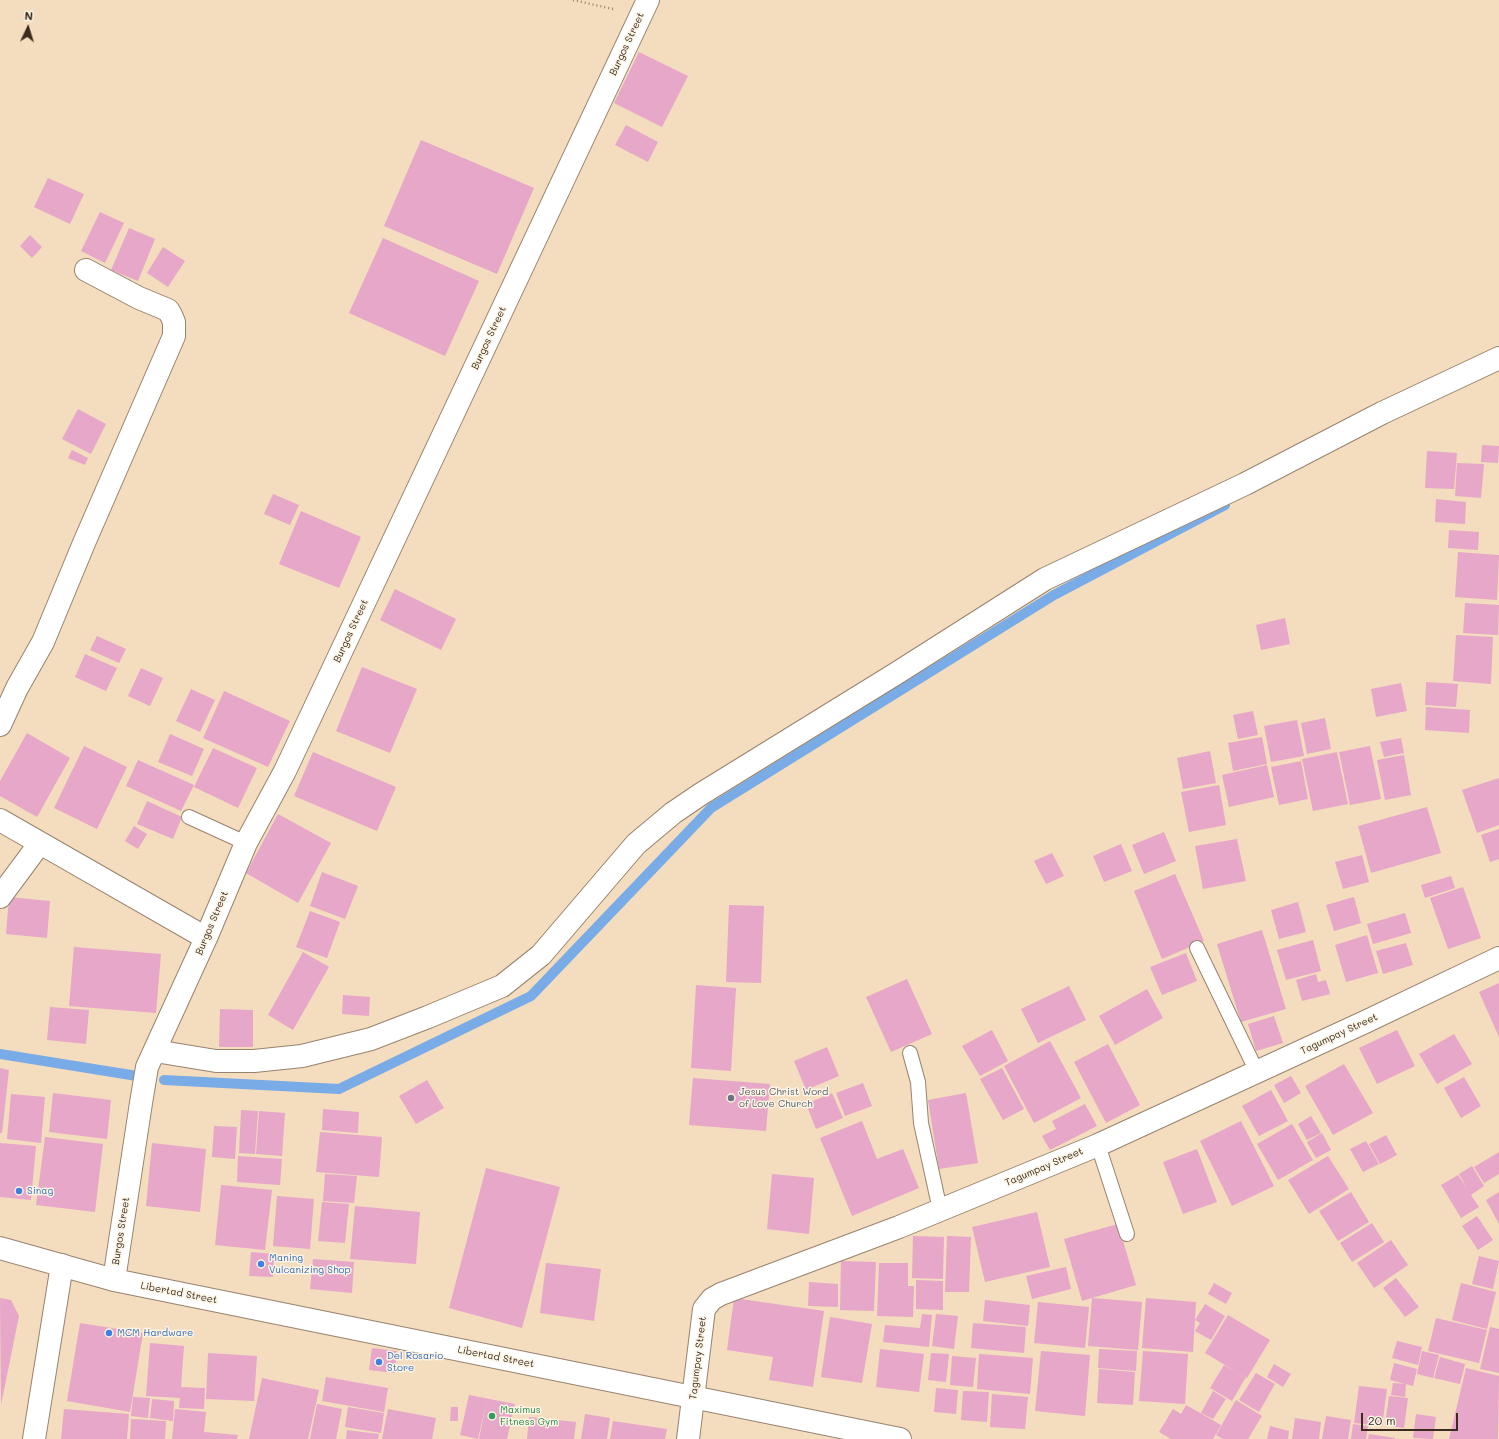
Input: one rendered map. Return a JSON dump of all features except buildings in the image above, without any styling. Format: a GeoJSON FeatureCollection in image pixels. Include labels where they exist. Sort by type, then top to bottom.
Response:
{"type":"FeatureCollection","features":[{"type":"Feature","properties":{"kind":"main road","name":"Burgos Street"},"geometry":{"type":"LineString","coordinates":[[114,1280],[140,1102],[147,1067],[206,938],[246,843],[288,764],[644,7]]}},
{"type":"Feature","properties":{"kind":"main road"},"geometry":{"type":"LineString","coordinates":[[0,725],[17,688],[43,642],[84,543],[174,336],[174,322],[172,315],[168,310],[139,298],[86,270]]}},
{"type":"Feature","properties":{"kind":"main road"},"geometry":{"type":"LineString","coordinates":[[155,1051],[216,1061],[254,1061],[302,1056],[371,1039],[502,986],[541,955],[636,844],[673,813],[701,794],[897,673],[1045,579],[1245,484],[1382,413],[1499,358]]}},
{"type":"Feature","properties":{"kind":"main road"},"geometry":{"type":"LineString","coordinates":[[0,820],[206,938]]}},
{"type":"Feature","properties":{"kind":"main road"},"geometry":{"type":"LineString","coordinates":[[0,897],[40,843]]}},
{"type":"Feature","properties":{"kind":"main road","name":"Tagumpay Street"},"geometry":{"type":"LineString","coordinates":[[688,1439],[704,1309],[712,1299],[721,1294],[899,1227],[1098,1145],[1499,958]]}},
{"type":"Feature","properties":{"kind":"main road","name":"Libertad Street"},"geometry":{"type":"LineString","coordinates":[[0,1248],[114,1280],[900,1439]]}},
{"type":"Feature","properties":{"kind":"main road"},"geometry":{"type":"LineString","coordinates":[[34,1439],[62,1265]]}},
{"type":"Feature","properties":{"kind":"lane"},"geometry":{"type":"LineString","coordinates":[[189,817],[246,843]]}},
{"type":"Feature","properties":{"kind":"lane"},"geometry":{"type":"LineString","coordinates":[[1197,948],[1257,1072]]}},
{"type":"Feature","properties":{"kind":"lane"},"geometry":{"type":"LineString","coordinates":[[910,1053],[918,1082],[921,1123],[940,1210]]}},
{"type":"Feature","properties":{"kind":"lane"},"geometry":{"type":"LineString","coordinates":[[1098,1145],[1127,1234]]}},
{"type":"Feature","properties":{"kind":"path"},"geometry":{"type":"LineString","coordinates":[[573,0],[599,7],[644,7]]}},
{"type":"Feature","properties":{"kind":"waterway"},"geometry":{"type":"LineString","coordinates":[[164,1080],[339,1089],[531,996],[711,808],[1054,595],[1225,505]]}},
{"type":"Feature","properties":{"kind":"waterway"},"geometry":{"type":"LineString","coordinates":[[0,1054],[137,1076]]}},
{"type":"Feature","properties":{"kind":"place","name":"Jesus Christ Word of Love Church"},"geometry":{"type":"Point","coordinates":[731,1098]}},
{"type":"Feature","properties":{"kind":"place","name":"Sinag"},"geometry":{"type":"Point","coordinates":[19,1191]}},
{"type":"Feature","properties":{"kind":"place","name":"Maning Vulcanizing Shop"},"geometry":{"type":"Point","coordinates":[261,1264]}},
{"type":"Feature","properties":{"kind":"place","name":"MCM Hardware"},"geometry":{"type":"Point","coordinates":[109,1333]}},
{"type":"Feature","properties":{"kind":"place","name":"Del Rosario Store"},"geometry":{"type":"Point","coordinates":[379,1362]}},
{"type":"Feature","properties":{"kind":"place","name":"Maximus Fitness Gym"},"geometry":{"type":"Point","coordinates":[492,1416]}}]}
